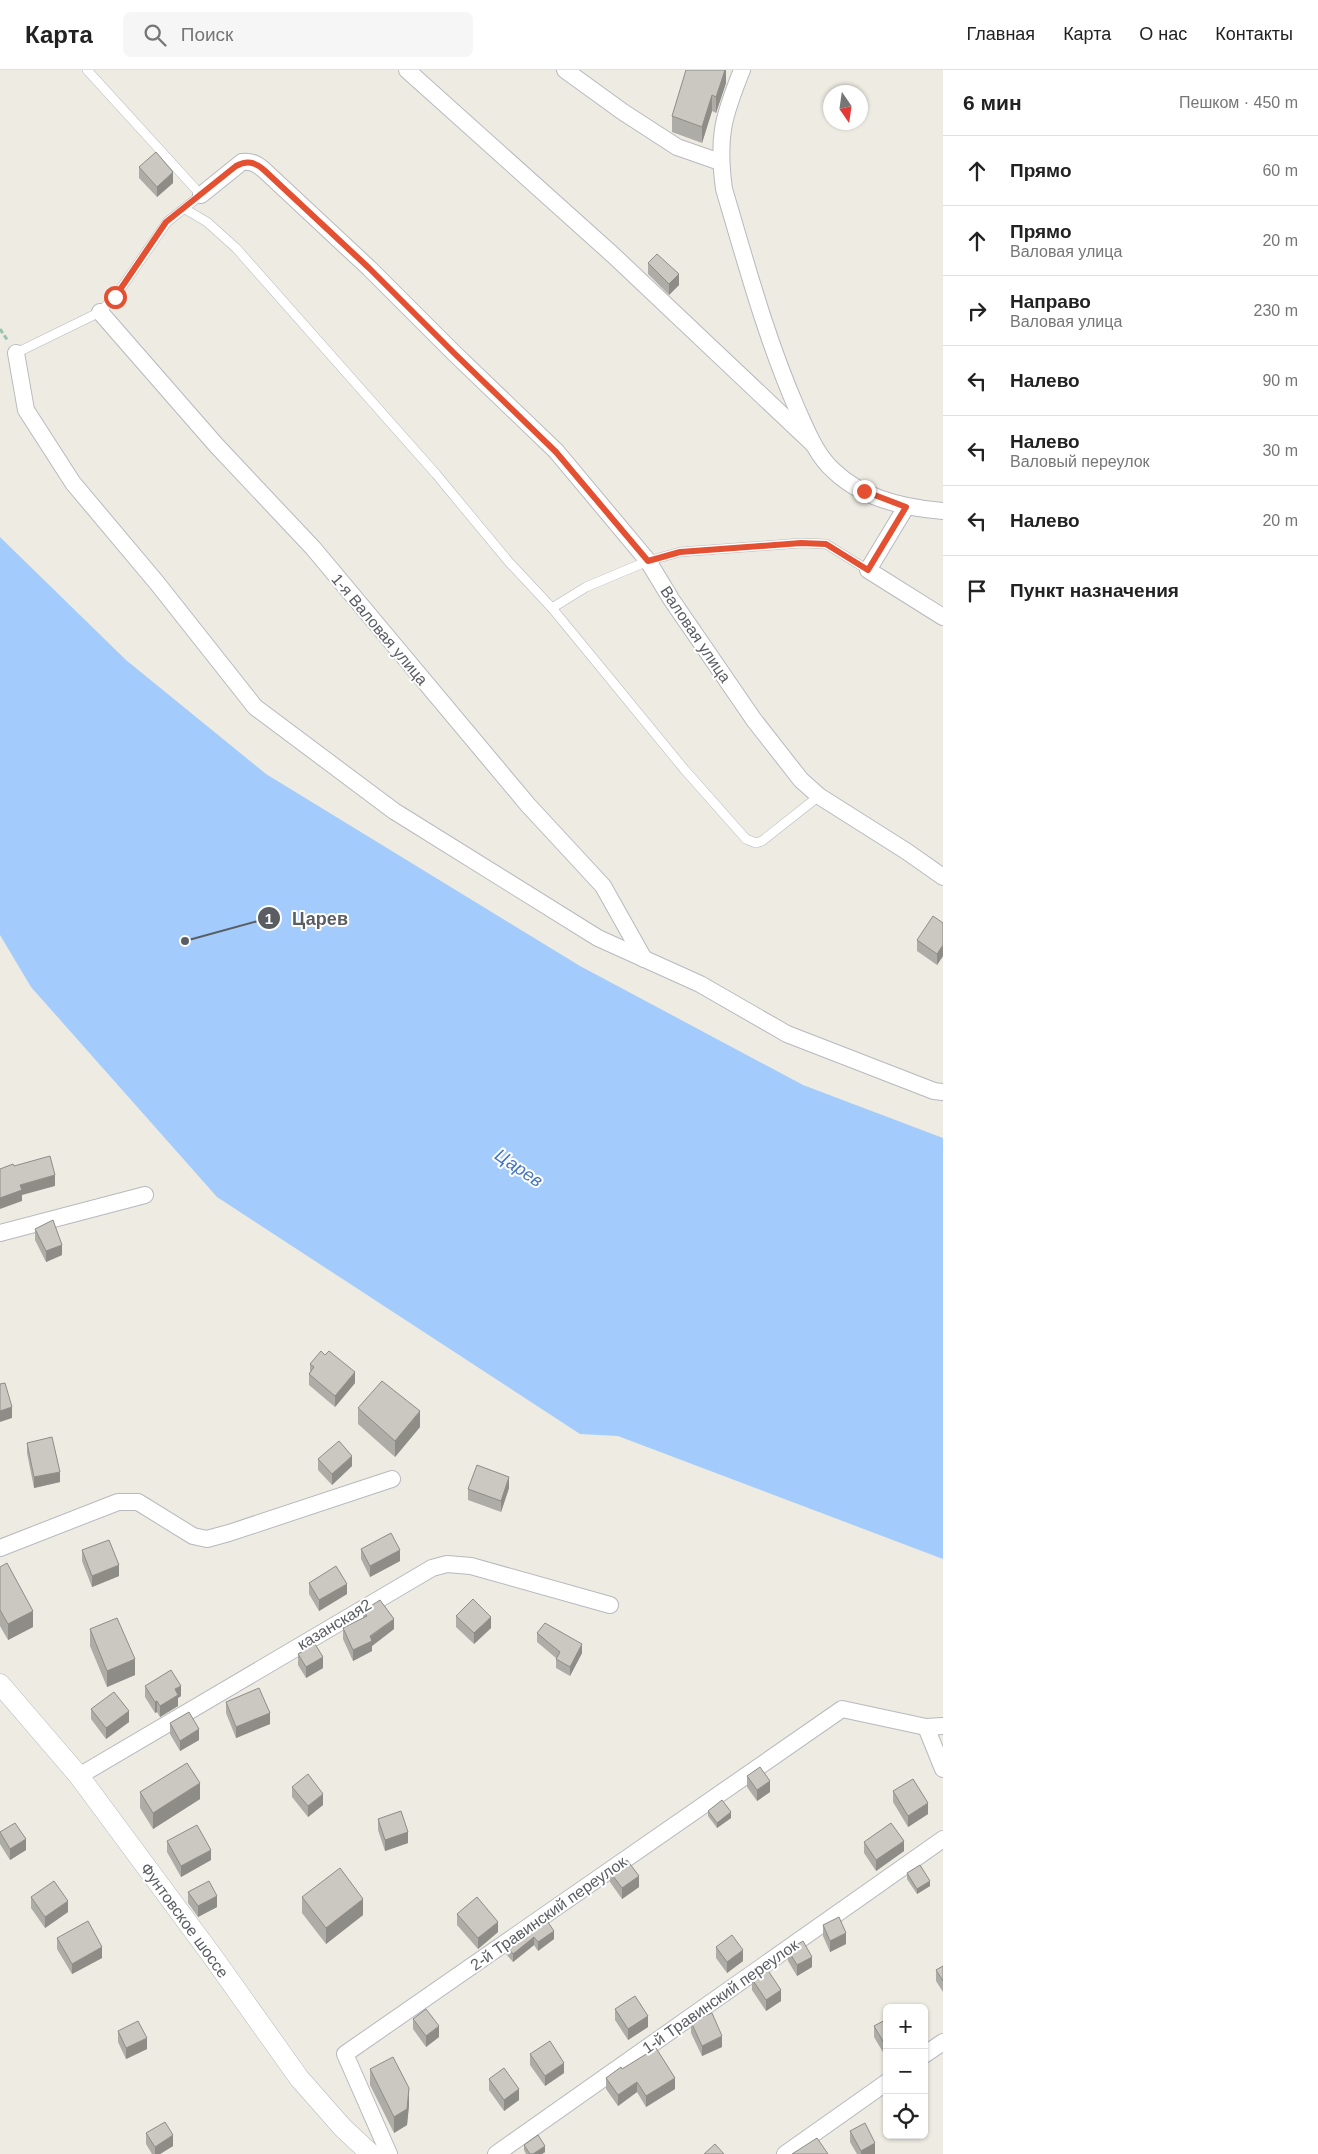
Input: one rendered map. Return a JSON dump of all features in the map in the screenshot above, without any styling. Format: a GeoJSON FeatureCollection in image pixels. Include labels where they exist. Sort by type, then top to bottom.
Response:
{"type":"FeatureCollection","features":[{"type":"Feature","properties":{"kind":"street"},"geometry":{"type":"LineString","coordinates":[[407,70],[613,256],[813,444],[832,470],[847,482],[864,491],[906,507],[943,511]]}},
{"type":"Feature","properties":{"kind":"street"},"geometry":{"type":"LineString","coordinates":[[565,70],[623,112],[677,147],[720,162]]}},
{"type":"Feature","properties":{"kind":"street"},"geometry":{"type":"LineString","coordinates":[[742,70],[726,112],[720,139],[720,162],[724,189],[778,364],[813,444]]}},
{"type":"Feature","properties":{"kind":"street","name":"Валовая улица"},"geometry":{"type":"LineString","coordinates":[[201,195],[242,162],[249,161],[258,164],[369,268],[556,452],[648,561],[671,599],[754,720],[801,780],[819,796],[906,851],[943,877]]}},
{"type":"Feature","properties":{"kind":"street","name":"1-я Валовая улица"},"geometry":{"type":"LineString","coordinates":[[100,312],[216,445],[312,548],[528,805],[603,886],[644,958]]}},
{"type":"Feature","properties":{"kind":"street"},"geometry":{"type":"LineString","coordinates":[[16,353],[26,410],[73,483],[157,583],[255,707],[394,811],[598,938],[700,984],[787,1034],[934,1091],[943,1092]]}},
{"type":"Feature","properties":{"kind":"street"},"geometry":{"type":"LineString","coordinates":[[906,507],[868,570],[943,617]]}},
{"type":"Feature","properties":{"kind":"street"},"geometry":{"type":"LineString","coordinates":[[0,1233],[144,1195]]}},
{"type":"Feature","properties":{"kind":"street"},"geometry":{"type":"LineString","coordinates":[[0,1548],[109,1504],[130,1501],[145,1506],[182,1531],[206,1539],[224,1535],[392,1479]]}},
{"type":"Feature","properties":{"kind":"street","name":"казанская2"},"geometry":{"type":"LineString","coordinates":[[79,1776],[432,1568],[447,1564],[471,1566],[610,1605]]}},
{"type":"Feature","properties":{"kind":"street","name":"Фунтовское шоссе"},"geometry":{"type":"LineString","coordinates":[[0,1684],[79,1776],[213,1957],[298,2078],[343,2128],[371,2154]]}},
{"type":"Feature","properties":{"kind":"street","name":"2-й Травинский переулок"},"geometry":{"type":"LineString","coordinates":[[389,2154],[344,2054],[842,1709],[926,1727]]}},
{"type":"Feature","properties":{"kind":"street"},"geometry":{"type":"LineString","coordinates":[[943,1726],[926,1727],[943,1770]]}},
{"type":"Feature","properties":{"kind":"street","name":"1-й Травинский переулок"},"geometry":{"type":"LineString","coordinates":[[496,2154],[943,1839]]}},
{"type":"Feature","properties":{"kind":"street"},"geometry":{"type":"LineString","coordinates":[[928,2052],[943,2042]]}},
{"type":"Feature","properties":{"kind":"street"},"geometry":{"type":"LineString","coordinates":[[785,2154],[883,2085]]}},
{"type":"Feature","properties":{"kind":"lane"},"geometry":{"type":"LineString","coordinates":[[16,353],[100,312],[115,297],[166,222],[186,209],[201,195],[87,70]]}},
{"type":"Feature","properties":{"kind":"lane"},"geometry":{"type":"LineString","coordinates":[[186,209],[207,222],[236,248],[436,474],[508,561],[552,608],[684,769],[750,842],[762,841],[819,796]]}},
{"type":"Feature","properties":{"kind":"lane"},"geometry":{"type":"LineString","coordinates":[[552,608],[586,587],[648,561],[680,552],[801,543],[826,544],[868,570]]}},
{"type":"Feature","properties":{"kind":"water"},"geometry":{"type":"Polygon","coordinates":[[[0,537],[126,660],[266,774],[580,966],[803,1085],[943,1138],[943,1559],[618,1436],[580,1434],[217,1197],[31,987],[0,935],[0,537]]]}},
{"type":"Feature","properties":{"kind":"building"},"geometry":{"type":"Polygon","coordinates":[[[686,70],[725,70],[716,97],[712,95],[702,127],[672,116],[686,70]]]}},
{"type":"Feature","properties":{"kind":"building"},"geometry":{"type":"Polygon","coordinates":[[[156,152],[173,172],[157,187],[139,167],[156,152]]]}},
{"type":"Feature","properties":{"kind":"building"},"geometry":{"type":"Polygon","coordinates":[[[657,254],[679,274],[669,284],[648,263],[657,254]]]}},
{"type":"Feature","properties":{"kind":"building"},"geometry":{"type":"Polygon","coordinates":[[[933,916],[943,923],[943,945],[937,954],[917,940],[933,916]]]}},
{"type":"Feature","properties":{"kind":"building"},"geometry":{"type":"Polygon","coordinates":[[[50,1156],[55,1175],[20,1185],[22,1190],[0,1198],[0,1169],[13,1164],[14,1166],[50,1156]]]}},
{"type":"Feature","properties":{"kind":"building"},"geometry":{"type":"Polygon","coordinates":[[[53,1220],[62,1245],[46,1251],[35,1229],[53,1220]]]}},
{"type":"Feature","properties":{"kind":"building"},"geometry":{"type":"Polygon","coordinates":[[[321,1351],[325,1355],[329,1351],[355,1372],[335,1396],[309,1374],[314,1367],[310,1364],[321,1351]]]}},
{"type":"Feature","properties":{"kind":"building"},"geometry":{"type":"Polygon","coordinates":[[[382,1381],[420,1411],[395,1441],[358,1408],[382,1381]]]}},
{"type":"Feature","properties":{"kind":"building"},"geometry":{"type":"Polygon","coordinates":[[[5,1383],[12,1407],[0,1411],[0,1384],[5,1383]]]}},
{"type":"Feature","properties":{"kind":"building"},"geometry":{"type":"Polygon","coordinates":[[[52,1437],[60,1472],[34,1477],[27,1443],[52,1437]]]}},
{"type":"Feature","properties":{"kind":"building"},"geometry":{"type":"Polygon","coordinates":[[[339,1441],[352,1456],[332,1474],[318,1459],[339,1441]]]}},
{"type":"Feature","properties":{"kind":"building"},"geometry":{"type":"Polygon","coordinates":[[[477,1465],[509,1477],[501,1501],[468,1489],[477,1465]]]}},
{"type":"Feature","properties":{"kind":"building"},"geometry":{"type":"Polygon","coordinates":[[[391,1533],[400,1550],[370,1566],[361,1549],[391,1533]]]}},
{"type":"Feature","properties":{"kind":"building"},"geometry":{"type":"Polygon","coordinates":[[[109,1540],[119,1565],[92,1576],[82,1550],[109,1540]]]}},
{"type":"Feature","properties":{"kind":"building"},"geometry":{"type":"Polygon","coordinates":[[[7,1563],[33,1611],[8,1624],[0,1610],[0,1567],[7,1563]]]}},
{"type":"Feature","properties":{"kind":"building"},"geometry":{"type":"Polygon","coordinates":[[[336,1566],[347,1584],[319,1600],[309,1583],[336,1566]]]}},
{"type":"Feature","properties":{"kind":"building"},"geometry":{"type":"Polygon","coordinates":[[[473,1599],[491,1617],[474,1633],[456,1616],[473,1599]]]}},
{"type":"Feature","properties":{"kind":"building"},"geometry":{"type":"Polygon","coordinates":[[[380,1600],[394,1619],[370,1636],[372,1641],[353,1650],[343,1628],[367,1616],[363,1611],[380,1600]]]}},
{"type":"Feature","properties":{"kind":"building"},"geometry":{"type":"Polygon","coordinates":[[[117,1618],[135,1659],[107,1671],[90,1629],[117,1618]]]}},
{"type":"Feature","properties":{"kind":"building"},"geometry":{"type":"Polygon","coordinates":[[[545,1623],[582,1644],[570,1667],[556,1659],[560,1652],[537,1633],[545,1623]]]}},
{"type":"Feature","properties":{"kind":"building"},"geometry":{"type":"Polygon","coordinates":[[[315,1644],[323,1657],[306,1667],[298,1654],[315,1644]]]}},
{"type":"Feature","properties":{"kind":"building"},"geometry":{"type":"Polygon","coordinates":[[[171,1670],[181,1686],[175,1689],[178,1695],[160,1706],[157,1701],[155,1702],[145,1686],[171,1670]]]}},
{"type":"Feature","properties":{"kind":"building"},"geometry":{"type":"Polygon","coordinates":[[[259,1688],[270,1713],[236,1727],[226,1702],[259,1688]]]}},
{"type":"Feature","properties":{"kind":"building"},"geometry":{"type":"Polygon","coordinates":[[[114,1692],[129,1711],[106,1728],[91,1709],[114,1692]]]}},
{"type":"Feature","properties":{"kind":"building"},"geometry":{"type":"Polygon","coordinates":[[[189,1712],[199,1729],[180,1741],[170,1723],[189,1712]]]}},
{"type":"Feature","properties":{"kind":"building"},"geometry":{"type":"Polygon","coordinates":[[[187,1763],[200,1783],[153,1813],[140,1792],[187,1763]]]}},
{"type":"Feature","properties":{"kind":"building"},"geometry":{"type":"Polygon","coordinates":[[[760,1767],[770,1781],[757,1790],[747,1776],[760,1767]]]}},
{"type":"Feature","properties":{"kind":"building"},"geometry":{"type":"Polygon","coordinates":[[[308,1774],[323,1794],[308,1806],[292,1787],[308,1774]]]}},
{"type":"Feature","properties":{"kind":"building"},"geometry":{"type":"Polygon","coordinates":[[[913,1779],[928,1803],[908,1816],[893,1791],[913,1779]]]}},
{"type":"Feature","properties":{"kind":"building"},"geometry":{"type":"Polygon","coordinates":[[[722,1800],[731,1812],[717,1823],[708,1811],[722,1800]]]}},
{"type":"Feature","properties":{"kind":"building"},"geometry":{"type":"Polygon","coordinates":[[[401,1811],[408,1832],[385,1840],[378,1819],[401,1811]]]}},
{"type":"Feature","properties":{"kind":"building"},"geometry":{"type":"Polygon","coordinates":[[[15,1823],[26,1839],[10,1849],[0,1832],[15,1823]]]}},
{"type":"Feature","properties":{"kind":"building"},"geometry":{"type":"Polygon","coordinates":[[[891,1823],[904,1841],[876,1860],[864,1842],[891,1823]]]}},
{"type":"Feature","properties":{"kind":"building"},"geometry":{"type":"Polygon","coordinates":[[[197,1825],[211,1850],[181,1866],[167,1841],[197,1825]]]}},
{"type":"Feature","properties":{"kind":"building"},"geometry":{"type":"Polygon","coordinates":[[[627,1860],[639,1876],[622,1888],[610,1872],[627,1860]]]}},
{"type":"Feature","properties":{"kind":"building"},"geometry":{"type":"Polygon","coordinates":[[[920,1865],[930,1881],[917,1889],[907,1873],[920,1865]]]}},
{"type":"Feature","properties":{"kind":"building"},"geometry":{"type":"Polygon","coordinates":[[[340,1868],[363,1899],[326,1928],[302,1897],[340,1868]]]}},
{"type":"Feature","properties":{"kind":"building"},"geometry":{"type":"Polygon","coordinates":[[[54,1881],[68,1901],[45,1917],[31,1897],[54,1881]]]}},
{"type":"Feature","properties":{"kind":"building"},"geometry":{"type":"Polygon","coordinates":[[[209,1881],[217,1896],[198,1906],[188,1892],[209,1881]]]}},
{"type":"Feature","properties":{"kind":"building"},"geometry":{"type":"Polygon","coordinates":[[[477,1897],[498,1922],[478,1938],[457,1914],[477,1897]]]}},
{"type":"Feature","properties":{"kind":"building"},"geometry":{"type":"Polygon","coordinates":[[[839,1917],[846,1933],[830,1941],[823,1925],[839,1917]]]}},
{"type":"Feature","properties":{"kind":"building"},"geometry":{"type":"Polygon","coordinates":[[[545,1918],[554,1931],[538,1942],[534,1937],[513,1954],[506,1945],[545,1918]]]}},
{"type":"Feature","properties":{"kind":"building"},"geometry":{"type":"Polygon","coordinates":[[[88,1921],[102,1947],[72,1964],[57,1938],[88,1921]]]}},
{"type":"Feature","properties":{"kind":"building"},"geometry":{"type":"Polygon","coordinates":[[[732,1935],[743,1950],[727,1962],[716,1947],[732,1935]]]}},
{"type":"Feature","properties":{"kind":"building"},"geometry":{"type":"Polygon","coordinates":[[[803,1941],[812,1957],[797,1965],[788,1950],[803,1941]]]}},
{"type":"Feature","properties":{"kind":"building"},"geometry":{"type":"Polygon","coordinates":[[[943,1966],[943,1981],[936,1970],[943,1966]]]}},
{"type":"Feature","properties":{"kind":"building"},"geometry":{"type":"Polygon","coordinates":[[[767,1969],[781,1990],[766,2000],[752,1979],[767,1969]]]}},
{"type":"Feature","properties":{"kind":"building"},"geometry":{"type":"Polygon","coordinates":[[[635,1996],[648,2016],[628,2029],[615,2009],[635,1996]]]}},
{"type":"Feature","properties":{"kind":"building"},"geometry":{"type":"Polygon","coordinates":[[[426,2009],[439,2026],[426,2036],[413,2019],[426,2009]]]}},
{"type":"Feature","properties":{"kind":"building"},"geometry":{"type":"Polygon","coordinates":[[[712,2013],[722,2036],[702,2046],[691,2022],[712,2013]]]}},
{"type":"Feature","properties":{"kind":"building"},"geometry":{"type":"Polygon","coordinates":[[[138,2021],[147,2038],[126,2048],[118,2031],[138,2021]]]}},
{"type":"Feature","properties":{"kind":"building"},"geometry":{"type":"Polygon","coordinates":[[[883,2021],[883,2041],[874,2026],[883,2021]]]}},
{"type":"Feature","properties":{"kind":"building"},"geometry":{"type":"Polygon","coordinates":[[[550,2041],[564,2063],[545,2076],[530,2054],[550,2041]]]}},
{"type":"Feature","properties":{"kind":"building"},"geometry":{"type":"Polygon","coordinates":[[[656,2048],[675,2078],[646,2096],[637,2082],[618,2095],[606,2078],[621,2067],[622,2069],[656,2048]]]}},
{"type":"Feature","properties":{"kind":"building"},"geometry":{"type":"Polygon","coordinates":[[[393,2057],[409,2088],[407,2109],[394,2117],[370,2069],[393,2057]]]}},
{"type":"Feature","properties":{"kind":"building"},"geometry":{"type":"Polygon","coordinates":[[[504,2068],[519,2089],[504,2100],[489,2079],[504,2068]]]}},
{"type":"Feature","properties":{"kind":"building"},"geometry":{"type":"Polygon","coordinates":[[[165,2122],[173,2135],[155,2147],[146,2133],[165,2122]]]}},
{"type":"Feature","properties":{"kind":"building"},"geometry":{"type":"Polygon","coordinates":[[[865,2123],[875,2143],[861,2151],[850,2131],[865,2123]]]}},
{"type":"Feature","properties":{"kind":"building"},"geometry":{"type":"Polygon","coordinates":[[[538,2135],[545,2146],[530,2154],[524,2145],[538,2135]]]}},
{"type":"Feature","properties":{"kind":"building"},"geometry":{"type":"Polygon","coordinates":[[[817,2138],[828,2154],[792,2154],[817,2138]]]}},
{"type":"Feature","properties":{"kind":"building"},"geometry":{"type":"Polygon","coordinates":[[[715,2144],[724,2154],[704,2154],[715,2144]]]}},
{"type":"Feature","properties":{"kind":"place","name":"Царев"},"geometry":{"type":"Point","coordinates":[185,941]}},
{"type":"Feature","properties":{"kind":"route"},"geometry":{"type":"LineString","coordinates":[[115,297],[166,222],[186,209],[236,166],[242,162],[249,161],[258,164],[369,268],[556,452],[648,561],[680,552],[801,543],[826,544],[868,570],[906,507],[864,491]]}}]}
